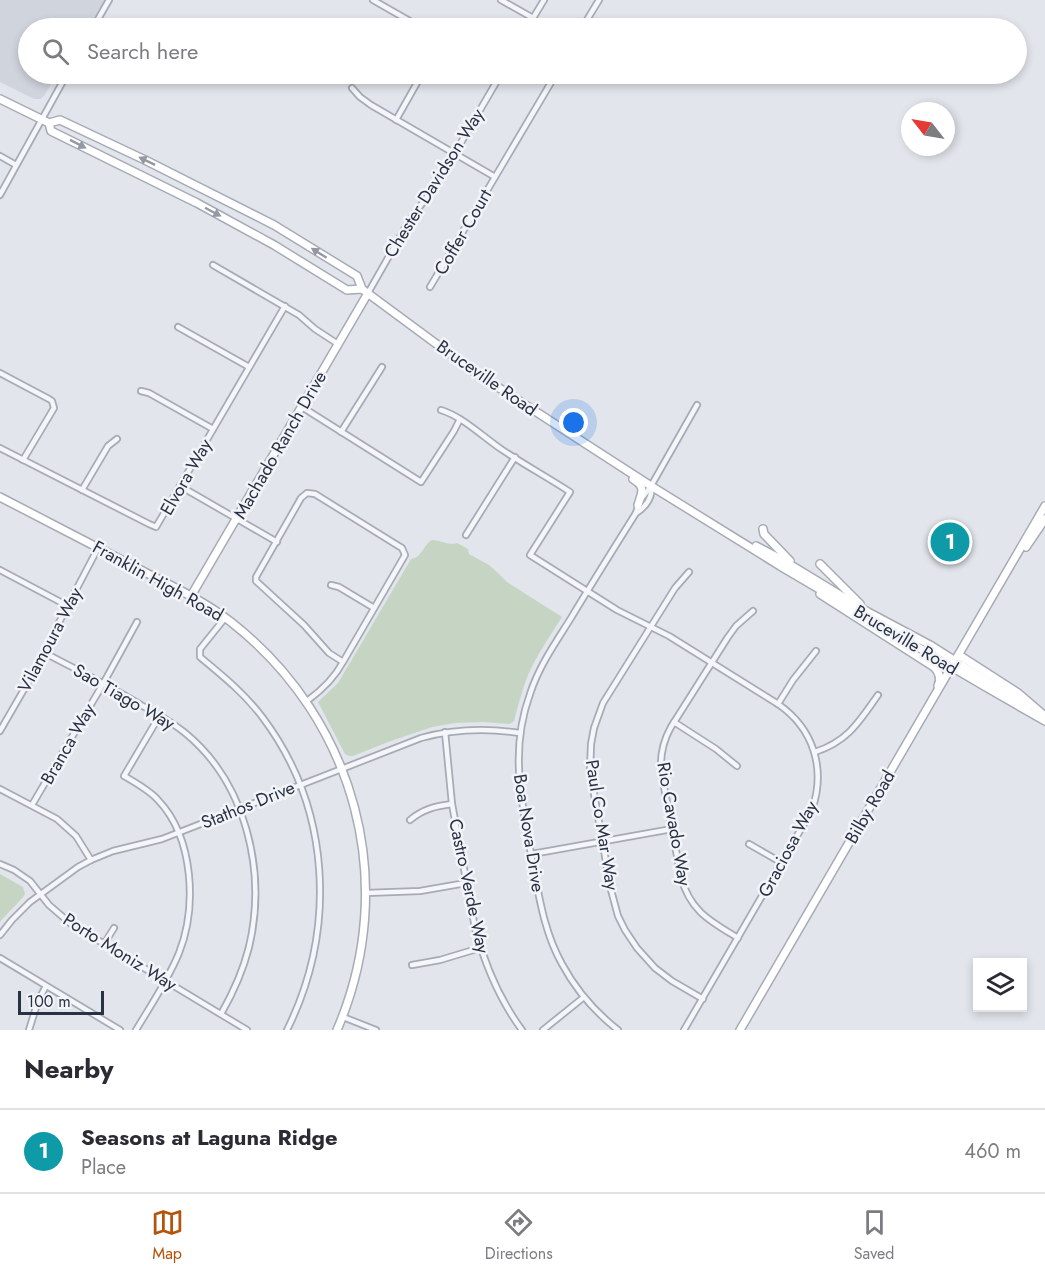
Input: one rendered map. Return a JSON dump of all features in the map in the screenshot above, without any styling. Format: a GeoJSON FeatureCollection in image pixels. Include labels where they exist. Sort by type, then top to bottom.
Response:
{"type":"FeatureCollection","features":[{"type":"Feature","properties":{"kind":"main road","name":"Bruceville Road"},"geometry":{"type":"LineString","coordinates":[[0,99],[50,123],[60,120],[146,160],[274,225],[357,276],[365,291],[473,371],[629,472],[808,583],[956,661]]}},
{"type":"Feature","properties":{"kind":"main road","name":"Bruceville Road"},"geometry":{"type":"LineString","coordinates":[[50,123],[51,131],[274,245],[347,290],[365,291]]}},
{"type":"Feature","properties":{"kind":"main road","name":"Machado Ranch Drive"},"geometry":{"type":"LineString","coordinates":[[191,596],[338,345],[365,291]]}},
{"type":"Feature","properties":{"kind":"main road"},"geometry":{"type":"LineString","coordinates":[[629,472],[642,488],[638,505]]}},
{"type":"Feature","properties":{"kind":"main road","name":"Franklin High Road"},"geometry":{"type":"LineString","coordinates":[[0,497],[191,596],[225,618],[269,656],[307,701],[323,727],[342,768],[355,806],[364,853],[366,893],[360,960],[354,985],[337,1030]]}},
{"type":"Feature","properties":{"kind":"main road","name":"Bilby Road"},"geometry":{"type":"LineString","coordinates":[[740,1030],[1045,506]]}},
{"type":"Feature","properties":{"kind":"main road","name":"Bilby Road"},"geometry":{"type":"LineString","coordinates":[[1001,584],[1045,519]]}},
{"type":"Feature","properties":{"kind":"main road"},"geometry":{"type":"LineString","coordinates":[[764,529],[764,534],[798,569]]}},
{"type":"Feature","properties":{"kind":"main road","name":"Bruceville Road"},"geometry":{"type":"LineString","coordinates":[[737,538],[768,552],[956,661],[1045,718]]}},
{"type":"Feature","properties":{"kind":"main road"},"geometry":{"type":"LineString","coordinates":[[820,564],[868,612]]}},
{"type":"Feature","properties":{"kind":"main road"},"geometry":{"type":"LineString","coordinates":[[808,583],[828,600],[934,667],[940,676],[935,697]]}},
{"type":"Feature","properties":{"kind":"main road"},"geometry":{"type":"LineString","coordinates":[[956,661],[1018,693],[1045,718]]}},
{"type":"Feature","properties":{"kind":"street"},"geometry":{"type":"LineString","coordinates":[[99,18],[109,0]]}},
{"type":"Feature","properties":{"kind":"street"},"geometry":{"type":"LineString","coordinates":[[373,0],[404,18]]}},
{"type":"Feature","properties":{"kind":"street"},"geometry":{"type":"LineString","coordinates":[[501,0],[533,18],[544,0]]}},
{"type":"Feature","properties":{"kind":"street"},"geometry":{"type":"LineString","coordinates":[[588,18],[599,0]]}},
{"type":"Feature","properties":{"kind":"street"},"geometry":{"type":"LineString","coordinates":[[0,195],[61,84]]}},
{"type":"Feature","properties":{"kind":"street"},"geometry":{"type":"LineString","coordinates":[[396,120],[416,84]]}},
{"type":"Feature","properties":{"kind":"street","name":"Chester Davidson Way"},"geometry":{"type":"LineString","coordinates":[[365,291],[409,221],[438,182],[495,84]]}},
{"type":"Feature","properties":{"kind":"street","name":"Coffer Court"},"geometry":{"type":"LineString","coordinates":[[430,287],[550,84]]}},
{"type":"Feature","properties":{"kind":"street"},"geometry":{"type":"LineString","coordinates":[[352,88],[366,102],[495,177]]}},
{"type":"Feature","properties":{"kind":"street"},"geometry":{"type":"LineString","coordinates":[[0,156],[16,165]]}},
{"type":"Feature","properties":{"kind":"street"},"geometry":{"type":"LineString","coordinates":[[213,265],[285,306],[338,345]]}},
{"type":"Feature","properties":{"kind":"street","name":"Elvora Way"},"geometry":{"type":"LineString","coordinates":[[0,448],[156,527],[285,306]]}},
{"type":"Feature","properties":{"kind":"street"},"geometry":{"type":"LineString","coordinates":[[178,327],[249,367]]}},
{"type":"Feature","properties":{"kind":"street"},"geometry":{"type":"LineString","coordinates":[[341,432],[381,367]]}},
{"type":"Feature","properties":{"kind":"street"},"geometry":{"type":"LineString","coordinates":[[0,373],[49,399],[53,404],[54,408],[23,460]]}},
{"type":"Feature","properties":{"kind":"street"},"geometry":{"type":"LineString","coordinates":[[141,391],[149,393],[213,429]]}},
{"type":"Feature","properties":{"kind":"street"},"geometry":{"type":"LineString","coordinates":[[636,513],[638,505],[697,405]]}},
{"type":"Feature","properties":{"kind":"street"},"geometry":{"type":"LineString","coordinates":[[302,407],[421,482],[460,419]]}},
{"type":"Feature","properties":{"kind":"street"},"geometry":{"type":"LineString","coordinates":[[441,410],[460,419],[515,457],[466,535]]}},
{"type":"Feature","properties":{"kind":"street"},"geometry":{"type":"LineString","coordinates":[[82,490],[108,446],[117,439]]}},
{"type":"Feature","properties":{"kind":"street","name":"Graciosa Way"},"geometry":{"type":"LineString","coordinates":[[515,457],[570,492],[530,555],[587,592],[669,636],[778,704],[802,726],[815,752],[819,781],[815,802],[807,821],[684,1030]]}},
{"type":"Feature","properties":{"kind":"street"},"geometry":{"type":"LineString","coordinates":[[180,486],[277,542]]}},
{"type":"Feature","properties":{"kind":"street","name":"Boa Nova Drive"},"geometry":{"type":"LineString","coordinates":[[618,1030],[584,997],[562,964],[549,934],[540,903],[520,794],[520,733],[529,696],[541,667],[636,513],[644,507],[652,492],[651,486]]}},
{"type":"Feature","properties":{"kind":"street"},"geometry":{"type":"LineString","coordinates":[[307,701],[334,678],[344,662],[405,555],[402,548],[315,494],[307,493],[301,498],[256,577],[256,581],[304,625],[329,653],[344,662]]}},
{"type":"Feature","properties":{"kind":"street","name":"Vilamoura Way"},"geometry":{"type":"LineString","coordinates":[[0,731],[45,653],[98,548]]}},
{"type":"Feature","properties":{"kind":"street"},"geometry":{"type":"LineString","coordinates":[[0,570],[68,606]]}},
{"type":"Feature","properties":{"kind":"street","name":"Paul Co Mar Way"},"geometry":{"type":"LineString","coordinates":[[689,572],[675,588],[608,694],[594,728],[590,771],[618,916],[631,939],[655,968],[703,999]]}},
{"type":"Feature","properties":{"kind":"street"},"geometry":{"type":"LineString","coordinates":[[331,585],[339,587],[374,608]]}},
{"type":"Feature","properties":{"kind":"street","name":"Rio Cavado Way"},"geometry":{"type":"LineString","coordinates":[[738,938],[710,921],[696,909],[683,888],[661,764],[666,736],[674,722],[736,626],[753,611]]}},
{"type":"Feature","properties":{"kind":"street"},"geometry":{"type":"LineString","coordinates":[[225,618],[200,649],[200,657],[230,682],[261,716],[279,742],[300,785],[314,829],[318,852],[320,906],[313,959],[302,996],[287,1030]]}},
{"type":"Feature","properties":{"kind":"street","name":"Branca Way"},"geometry":{"type":"LineString","coordinates":[[32,805],[137,622]]}},
{"type":"Feature","properties":{"kind":"street"},"geometry":{"type":"LineString","coordinates":[[778,704],[816,651]]}},
{"type":"Feature","properties":{"kind":"street","name":"Sao Tiago Way"},"geometry":{"type":"LineString","coordinates":[[45,653],[160,715],[185,733],[202,749],[224,779],[239,809],[252,855],[255,875],[255,909],[253,929],[243,968],[221,1014]]}},
{"type":"Feature","properties":{"kind":"street"},"geometry":{"type":"LineString","coordinates":[[815,752],[836,744],[851,732],[878,695]]}},
{"type":"Feature","properties":{"kind":"street"},"geometry":{"type":"LineString","coordinates":[[136,1030],[179,952],[185,935],[189,910],[190,890],[186,855],[167,810],[146,789],[124,776],[160,715]]}},
{"type":"Feature","properties":{"kind":"street"},"geometry":{"type":"LineString","coordinates":[[674,722],[716,749],[737,766]]}},
{"type":"Feature","properties":{"kind":"street","name":"Stathos Drive"},"geometry":{"type":"LineString","coordinates":[[0,935],[40,894],[78,867],[113,851],[154,842],[414,740],[445,732],[477,729],[520,733]]}},
{"type":"Feature","properties":{"kind":"street","name":"Castro Verde Way"},"geometry":{"type":"LineString","coordinates":[[445,732],[452,804],[480,948],[504,1003],[522,1030]]}},
{"type":"Feature","properties":{"kind":"street"},"geometry":{"type":"LineString","coordinates":[[0,789],[49,813],[67,827],[91,860]]}},
{"type":"Feature","properties":{"kind":"street"},"geometry":{"type":"LineString","coordinates":[[410,820],[433,807],[452,804]]}},
{"type":"Feature","properties":{"kind":"street"},"geometry":{"type":"LineString","coordinates":[[532,854],[672,829]]}},
{"type":"Feature","properties":{"kind":"street"},"geometry":{"type":"LineString","coordinates":[[749,844],[782,863]]}},
{"type":"Feature","properties":{"kind":"street","name":"Porto Moniz Way"},"geometry":{"type":"LineString","coordinates":[[0,864],[30,881],[49,905],[71,924],[247,1030]]}},
{"type":"Feature","properties":{"kind":"street"},"geometry":{"type":"LineString","coordinates":[[366,893],[420,891],[466,882]]}},
{"type":"Feature","properties":{"kind":"street"},"geometry":{"type":"LineString","coordinates":[[104,944],[114,928]]}},
{"type":"Feature","properties":{"kind":"street"},"geometry":{"type":"LineString","coordinates":[[412,965],[440,960],[480,948]]}},
{"type":"Feature","properties":{"kind":"street"},"geometry":{"type":"LineString","coordinates":[[0,958],[120,1030]]}},
{"type":"Feature","properties":{"kind":"street"},"geometry":{"type":"LineString","coordinates":[[29,1030],[38,1001],[46,986]]}},
{"type":"Feature","properties":{"kind":"street"},"geometry":{"type":"LineString","coordinates":[[543,1030],[584,997]]}},
{"type":"Feature","properties":{"kind":"street"},"geometry":{"type":"LineString","coordinates":[[343,1017],[376,1030]]}},
{"type":"Feature","properties":{"kind":"shaded area"},"geometry":{"type":"Polygon","coordinates":[[[0,0],[105,0],[94,18],[18,18],[18,84],[51,84],[44,96],[34,99],[0,82],[0,0]]]}},
{"type":"Feature","properties":{"kind":"green space"},"geometry":{"type":"Polygon","coordinates":[[[432,540],[457,543],[468,549],[469,554],[489,565],[507,582],[562,617],[528,675],[514,721],[510,724],[455,723],[432,727],[349,756],[345,754],[318,702],[338,683],[411,559],[418,556],[432,540]]]}},
{"type":"Feature","properties":{"kind":"green space"},"geometry":{"type":"Polygon","coordinates":[[[0,874],[23,887],[25,894],[0,922],[0,874]]]}},
{"type":"Feature","properties":{"kind":"place","name":"Seasons at Laguna Ridge"},"geometry":{"type":"Point","coordinates":[950,542]}}]}
